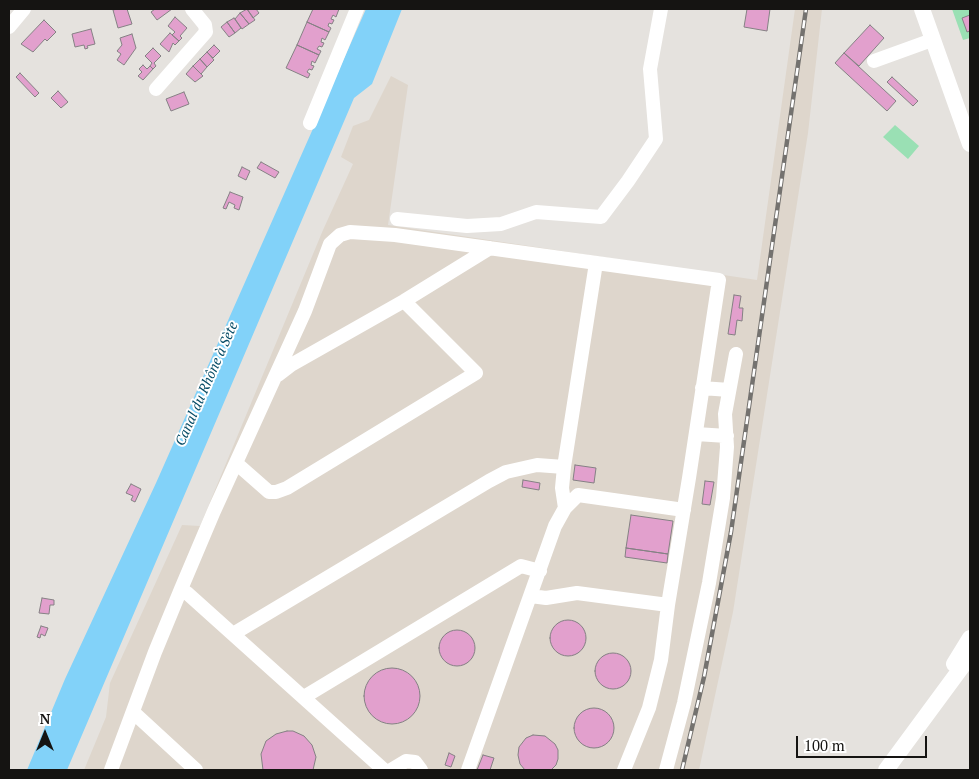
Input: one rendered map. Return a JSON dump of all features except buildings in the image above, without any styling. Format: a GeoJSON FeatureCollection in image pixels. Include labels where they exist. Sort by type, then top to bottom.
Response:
{"type":"FeatureCollection","features":[{"type":"Feature","properties":{"kind":"main road"},"geometry":{"type":"LineString","coordinates":[[922,9],[970,144]]}},
{"type":"Feature","properties":{"kind":"main road"},"geometry":{"type":"LineString","coordinates":[[938,700],[936,691],[970,638]]}},
{"type":"Feature","properties":{"kind":"main road"},"geometry":{"type":"LineString","coordinates":[[886,770],[970,656]]}},
{"type":"Feature","properties":{"kind":"main road"},"geometry":{"type":"LineString","coordinates":[[922,720],[935,716],[970,674]]}},
{"type":"Feature","properties":{"kind":"street"},"geometry":{"type":"LineString","coordinates":[[9,27],[24,9]]}},
{"type":"Feature","properties":{"kind":"street"},"geometry":{"type":"LineString","coordinates":[[156,89],[206,32],[205,25],[192,9]]}},
{"type":"Feature","properties":{"kind":"street"},"geometry":{"type":"LineString","coordinates":[[351,9],[308,111],[312,118],[357,9]]}},
{"type":"Feature","properties":{"kind":"street"},"geometry":{"type":"LineString","coordinates":[[397,219],[467,226],[501,224],[536,212],[601,217],[656,139],[650,69],[661,9]]}},
{"type":"Feature","properties":{"kind":"street"},"geometry":{"type":"LineString","coordinates":[[874,61],[932,40]]}},
{"type":"Feature","properties":{"kind":"street"},"geometry":{"type":"LineString","coordinates":[[112,770],[181,589],[305,311],[330,244],[340,235],[350,232],[395,235],[719,280],[661,660],[649,708],[624,770]]}},
{"type":"Feature","properties":{"kind":"street"},"geometry":{"type":"LineString","coordinates":[[275,377],[291,365],[404,301],[490,248]]}},
{"type":"Feature","properties":{"kind":"street"},"geometry":{"type":"LineString","coordinates":[[564,508],[562,488],[564,467],[596,263]]}},
{"type":"Feature","properties":{"kind":"street"},"geometry":{"type":"LineString","coordinates":[[236,464],[269,492],[276,492],[287,488],[476,373],[404,301]]}},
{"type":"Feature","properties":{"kind":"street"},"geometry":{"type":"LineString","coordinates":[[666,770],[684,703],[709,583],[723,498],[727,447],[725,414],[736,354]]}},
{"type":"Feature","properties":{"kind":"street"},"geometry":{"type":"LineString","coordinates":[[702,388],[729,390]]}},
{"type":"Feature","properties":{"kind":"street"},"geometry":{"type":"LineString","coordinates":[[696,434],[727,436]]}},
{"type":"Feature","properties":{"kind":"street"},"geometry":{"type":"LineString","coordinates":[[233,634],[506,472],[537,465],[564,467]]}},
{"type":"Feature","properties":{"kind":"street"},"geometry":{"type":"LineString","coordinates":[[468,770],[555,526],[564,508],[578,495],[684,510]]}},
{"type":"Feature","properties":{"kind":"street"},"geometry":{"type":"LineString","coordinates":[[304,698],[522,566],[540,571]]}},
{"type":"Feature","properties":{"kind":"street"},"geometry":{"type":"LineString","coordinates":[[181,589],[384,770]]}},
{"type":"Feature","properties":{"kind":"street"},"geometry":{"type":"LineString","coordinates":[[530,596],[546,598],[577,593],[668,605]]}},
{"type":"Feature","properties":{"kind":"street"},"geometry":{"type":"LineString","coordinates":[[133,712],[196,770]]}},
{"type":"Feature","properties":{"kind":"street"},"geometry":{"type":"LineString","coordinates":[[391,770],[406,761],[415,762],[421,770]]}},
{"type":"Feature","properties":{"kind":"shaded area"},"geometry":{"type":"Polygon","coordinates":[[[795,9],[822,9],[808,133],[733,612],[699,770],[84,770],[106,717],[110,683],[182,525],[200,526],[323,230],[353,164],[341,157],[353,126],[369,120],[391,76],[408,85],[388,225],[757,280],[795,9]]]}},
{"type":"Feature","properties":{"kind":"green space"},"geometry":{"type":"Polygon","coordinates":[[[952,9],[970,9],[970,38],[963,40],[952,9]]]}},
{"type":"Feature","properties":{"kind":"green space"},"geometry":{"type":"Polygon","coordinates":[[[895,125],[919,146],[908,159],[883,137],[895,125]]]}},
{"type":"Feature","properties":{"kind":"water","name":"Canal du Rhône à Sète"},"geometry":{"type":"Polygon","coordinates":[[[366,9],[402,9],[372,84],[354,98],[67,770],[27,770],[65,679],[156,483],[366,9]]]}},
{"type":"Feature","properties":{"kind":"railway"},"geometry":{"type":"LineString","coordinates":[[682,770],[704,677],[731,532],[806,9]]}}]}
